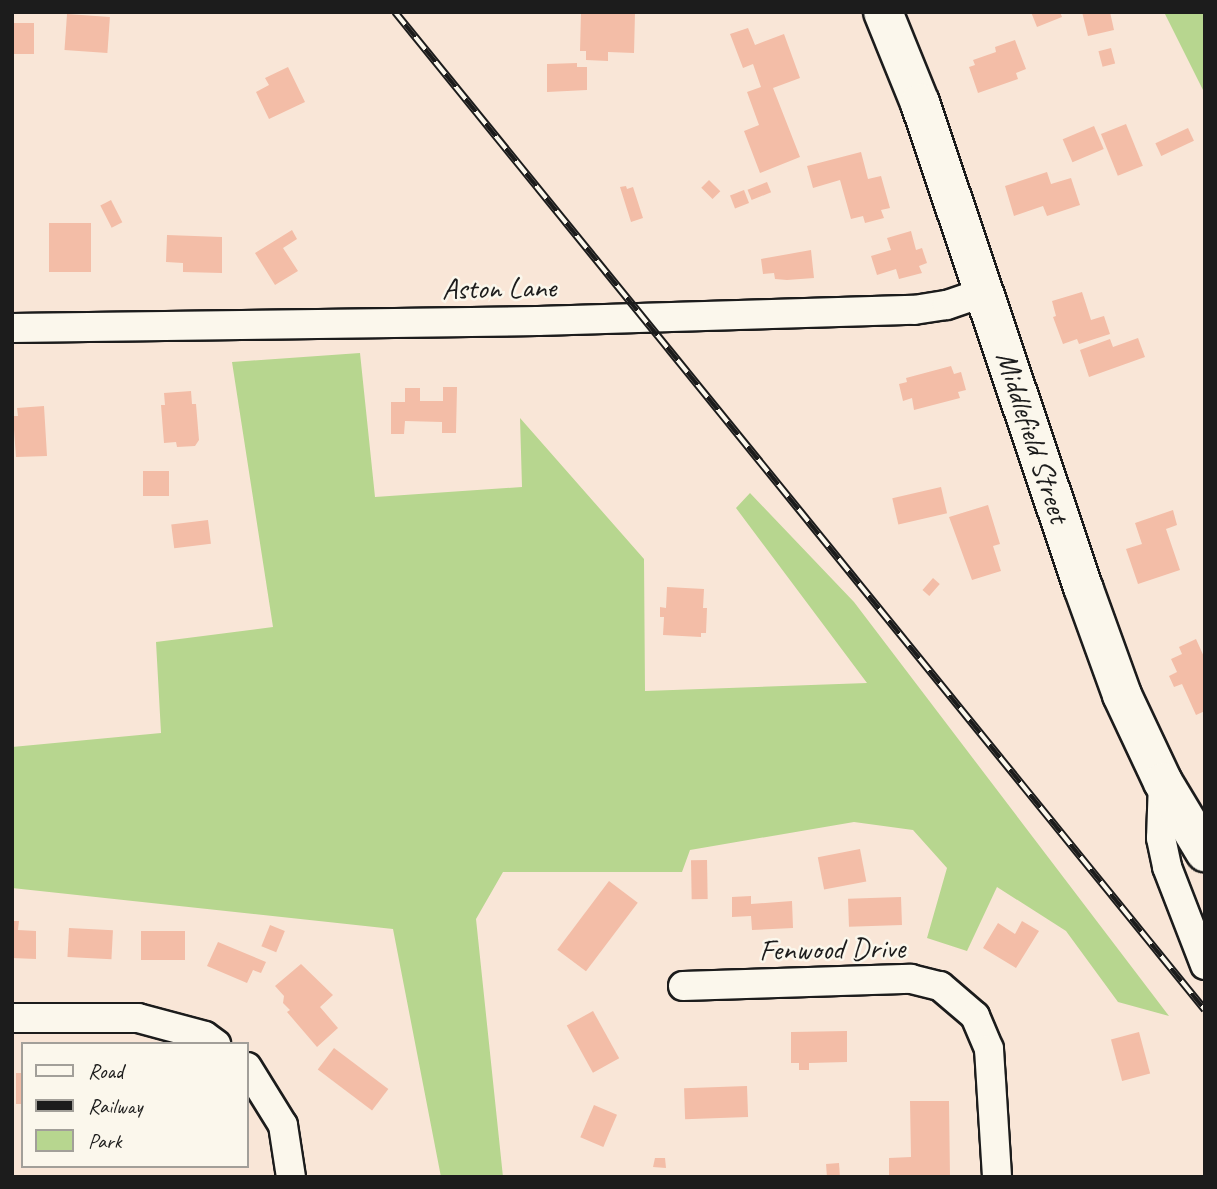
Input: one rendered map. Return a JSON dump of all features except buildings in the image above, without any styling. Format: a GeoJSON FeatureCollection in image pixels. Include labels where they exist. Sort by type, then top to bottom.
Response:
{"type":"FeatureCollection","features":[{"type":"Feature","properties":{"kind":"main road","name":"Middlefield Street"},"geometry":{"type":"LineString","coordinates":[[883,12],[920,103],[1087,600],[1122,695],[1163,782],[1205,852]]}},
{"type":"Feature","properties":{"kind":"street","name":"Aston Lane"},"geometry":{"type":"LineString","coordinates":[[12,328],[538,321],[914,310],[947,305],[985,292]]}},
{"type":"Feature","properties":{"kind":"street"},"geometry":{"type":"LineString","coordinates":[[1163,782],[1161,838],[1167,867],[1205,965]]}},
{"type":"Feature","properties":{"kind":"street","name":"Fenwood Drive"},"geometry":{"type":"LineString","coordinates":[[682,986],[911,979],[940,986],[975,1016],[989,1049],[997,1177]]}},
{"type":"Feature","properties":{"kind":"street"},"geometry":{"type":"LineString","coordinates":[[12,1018],[138,1018],[205,1036],[213,1042]]}},
{"type":"Feature","properties":{"kind":"street"},"geometry":{"type":"LineString","coordinates":[[248,1069],[283,1125],[291,1177]]}},
{"type":"Feature","properties":{"kind":"green space"},"geometry":{"type":"Polygon","coordinates":[[[1164,12],[1205,12],[1205,94],[1164,12]]]}},
{"type":"Feature","properties":{"kind":"green space"},"geometry":{"type":"Polygon","coordinates":[[[360,353],[375,497],[522,487],[520,418],[644,559],[645,691],[867,683],[736,508],[750,493],[854,602],[1169,1016],[1118,1002],[1066,931],[997,887],[967,951],[927,938],[947,868],[913,830],[854,822],[690,850],[682,872],[503,872],[476,919],[503,1177],[441,1177],[393,929],[12,888],[12,747],[161,733],[156,642],[273,627],[232,362],[360,353]]]}},
{"type":"Feature","properties":{"kind":"railway"},"geometry":{"type":"LineString","coordinates":[[395,12],[1205,1010]]}}]}
